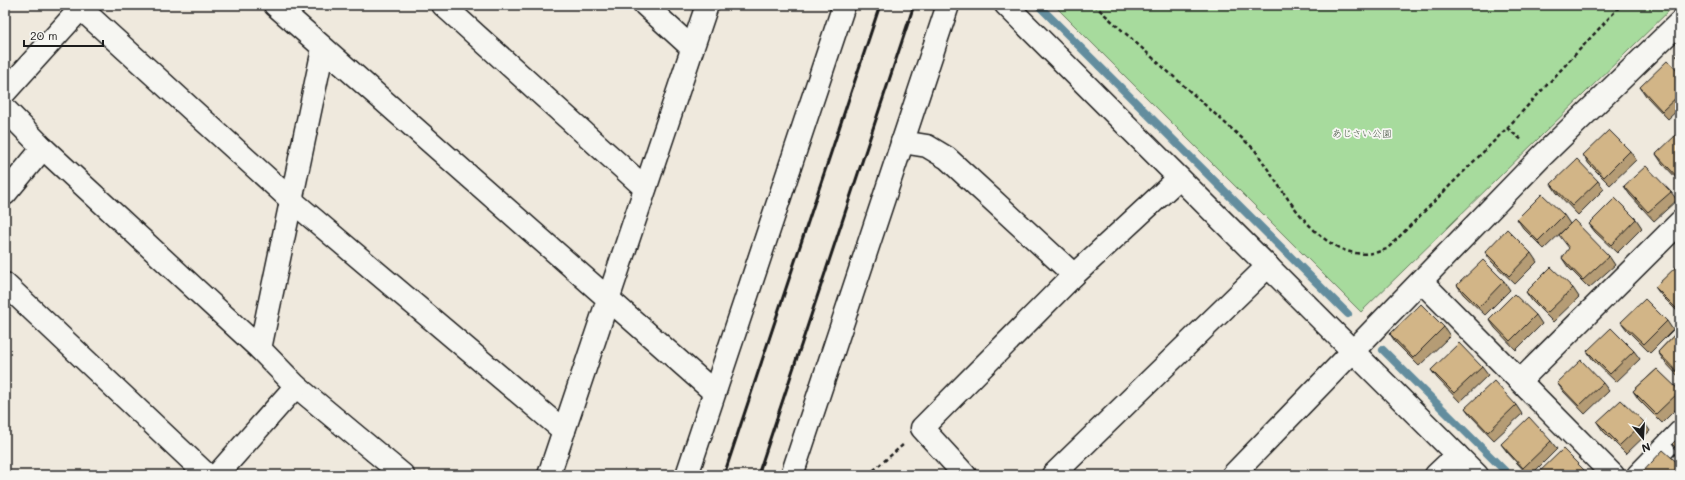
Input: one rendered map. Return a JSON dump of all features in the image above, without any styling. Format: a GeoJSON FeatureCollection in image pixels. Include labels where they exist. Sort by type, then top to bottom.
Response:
{"type":"FeatureCollection","features":[{"type":"Feature","properties":{"kind":"street"},"geometry":{"type":"LineString","coordinates":[[275,5],[323,49],[714,392]]}},
{"type":"Feature","properties":{"kind":"street"},"geometry":{"type":"LineString","coordinates":[[443,5],[645,188]]}},
{"type":"Feature","properties":{"kind":"street"},"geometry":{"type":"LineString","coordinates":[[645,5],[692,48]]}},
{"type":"Feature","properties":{"kind":"street"},"geometry":{"type":"LineString","coordinates":[[549,475],[707,5]]}},
{"type":"Feature","properties":{"kind":"street"},"geometry":{"type":"LineString","coordinates":[[687,475],[844,5]]}},
{"type":"Feature","properties":{"kind":"street"},"geometry":{"type":"LineString","coordinates":[[792,475],[948,5]]}},
{"type":"Feature","properties":{"kind":"street"},"geometry":{"type":"LineString","coordinates":[[1006,5],[1477,475]]}},
{"type":"Feature","properties":{"kind":"street"},"geometry":{"type":"LineString","coordinates":[[5,92],[79,6],[291,200],[564,431]]}},
{"type":"Feature","properties":{"kind":"street"},"geometry":{"type":"LineString","coordinates":[[1232,475],[1422,282],[1542,156],[1680,22]]}},
{"type":"Feature","properties":{"kind":"street"},"geometry":{"type":"LineString","coordinates":[[260,349],[323,49]]}},
{"type":"Feature","properties":{"kind":"street"},"geometry":{"type":"LineString","coordinates":[[5,109],[43,148],[260,349],[296,386],[403,475]]}},
{"type":"Feature","properties":{"kind":"street"},"geometry":{"type":"LineString","coordinates":[[902,142],[927,146],[947,158],[1074,275]]}},
{"type":"Feature","properties":{"kind":"street"},"geometry":{"type":"LineString","coordinates":[[5,194],[43,148]]}},
{"type":"Feature","properties":{"kind":"street"},"geometry":{"type":"LineString","coordinates":[[965,475],[922,428],[1074,275],[1179,178]]}},
{"type":"Feature","properties":{"kind":"street"},"geometry":{"type":"LineString","coordinates":[[1520,381],[1680,222]]}},
{"type":"Feature","properties":{"kind":"street"},"geometry":{"type":"LineString","coordinates":[[1053,475],[1268,266]]}},
{"type":"Feature","properties":{"kind":"street"},"geometry":{"type":"LineString","coordinates":[[1422,282],[1613,475]]}},
{"type":"Feature","properties":{"kind":"street"},"geometry":{"type":"LineString","coordinates":[[5,284],[207,475]]}},
{"type":"Feature","properties":{"kind":"street"},"geometry":{"type":"LineString","coordinates":[[217,475],[296,386]]}},
{"type":"Feature","properties":{"kind":"street"},"geometry":{"type":"LineString","coordinates":[[1638,475],[1680,432]]}},
{"type":"Feature","properties":{"kind":"street"},"geometry":{"type":"LineString","coordinates":[[1436,475],[1457,455]]}},
{"type":"Feature","properties":{"kind":"path"},"geometry":{"type":"LineString","coordinates":[[1094,5],[1254,149],[1275,177],[1287,200],[1304,220],[1323,238],[1338,247],[1357,253],[1372,253],[1387,249],[1507,128],[1621,5]]}},
{"type":"Feature","properties":{"kind":"path"},"geometry":{"type":"LineString","coordinates":[[868,475],[922,428]]}},
{"type":"Feature","properties":{"kind":"green space","name":"あじさい公園"},"geometry":{"type":"Polygon","coordinates":[[[1054,5],[1675,5],[1361,312],[1054,5]]]}},
{"type":"Feature","properties":{"kind":"building"},"geometry":{"type":"Polygon","coordinates":[[[1680,52],[1680,60],[1676,56],[1680,52]]]}},
{"type":"Feature","properties":{"kind":"building"},"geometry":{"type":"Polygon","coordinates":[[[1668,60],[1680,73],[1680,94],[1662,111],[1640,87],[1668,60]]]}},
{"type":"Feature","properties":{"kind":"building"},"geometry":{"type":"Polygon","coordinates":[[[1609,130],[1630,151],[1604,177],[1583,155],[1609,130]]]}},
{"type":"Feature","properties":{"kind":"building"},"geometry":{"type":"Polygon","coordinates":[[[1678,133],[1680,136],[1680,180],[1656,154],[1678,133]]]}},
{"type":"Feature","properties":{"kind":"building"},"geometry":{"type":"Polygon","coordinates":[[[1577,159],[1598,181],[1572,206],[1551,184],[1577,159]]]}},
{"type":"Feature","properties":{"kind":"building"},"geometry":{"type":"Polygon","coordinates":[[[1646,166],[1671,192],[1648,212],[1624,186],[1646,166]]]}},
{"type":"Feature","properties":{"kind":"building"},"geometry":{"type":"Polygon","coordinates":[[[1542,194],[1564,215],[1538,241],[1517,219],[1542,194]]]}},
{"type":"Feature","properties":{"kind":"building"},"geometry":{"type":"Polygon","coordinates":[[[1615,198],[1636,219],[1611,245],[1589,224],[1615,198]]]}},
{"type":"Feature","properties":{"kind":"building"},"geometry":{"type":"Polygon","coordinates":[[[1574,220],[1609,256],[1583,280],[1562,258],[1569,248],[1559,235],[1574,220]]]}},
{"type":"Feature","properties":{"kind":"building"},"geometry":{"type":"Polygon","coordinates":[[[1507,229],[1531,253],[1509,276],[1485,252],[1507,229]]]}},
{"type":"Feature","properties":{"kind":"building"},"geometry":{"type":"Polygon","coordinates":[[[1483,260],[1504,281],[1479,307],[1457,285],[1483,260]]]}},
{"type":"Feature","properties":{"kind":"building"},"geometry":{"type":"Polygon","coordinates":[[[1679,264],[1680,308],[1678,310],[1655,287],[1679,264]]]}},
{"type":"Feature","properties":{"kind":"building"},"geometry":{"type":"Polygon","coordinates":[[[1551,267],[1573,288],[1547,313],[1526,292],[1551,267]]]}},
{"type":"Feature","properties":{"kind":"building"},"geometry":{"type":"Polygon","coordinates":[[[1514,294],[1536,315],[1510,341],[1489,319],[1514,294]]]}},
{"type":"Feature","properties":{"kind":"building"},"geometry":{"type":"Polygon","coordinates":[[[1645,299],[1667,321],[1644,344],[1621,322],[1645,299]]]}},
{"type":"Feature","properties":{"kind":"building"},"geometry":{"type":"Polygon","coordinates":[[[1421,304],[1444,327],[1413,358],[1390,334],[1421,304]]]}},
{"type":"Feature","properties":{"kind":"building"},"geometry":{"type":"Polygon","coordinates":[[[1611,328],[1634,351],[1610,374],[1587,351],[1611,328]]]}},
{"type":"Feature","properties":{"kind":"building"},"geometry":{"type":"Polygon","coordinates":[[[1680,329],[1680,375],[1658,352],[1680,329]]]}},
{"type":"Feature","properties":{"kind":"building"},"geometry":{"type":"Polygon","coordinates":[[[1459,343],[1482,367],[1454,393],[1431,370],[1459,343]]]}},
{"type":"Feature","properties":{"kind":"building"},"geometry":{"type":"Polygon","coordinates":[[[1581,360],[1603,383],[1579,406],[1557,383],[1581,360]]]}},
{"type":"Feature","properties":{"kind":"building"},"geometry":{"type":"Polygon","coordinates":[[[1657,369],[1680,391],[1656,414],[1633,391],[1657,369]]]}},
{"type":"Feature","properties":{"kind":"building"},"geometry":{"type":"Polygon","coordinates":[[[1494,381],[1516,405],[1488,432],[1465,408],[1494,381]]]}},
{"type":"Feature","properties":{"kind":"building"},"geometry":{"type":"Polygon","coordinates":[[[1621,400],[1644,422],[1620,445],[1597,422],[1621,400]]]}},
{"type":"Feature","properties":{"kind":"building"},"geometry":{"type":"Polygon","coordinates":[[[1529,417],[1551,441],[1523,468],[1501,444],[1529,417]]]}},
{"type":"Feature","properties":{"kind":"building"},"geometry":{"type":"Polygon","coordinates":[[[1680,436],[1680,452],[1672,444],[1680,436]]]}},
{"type":"Feature","properties":{"kind":"building"},"geometry":{"type":"Polygon","coordinates":[[[1563,449],[1587,473],[1584,475],[1536,475],[1563,449]]]}},
{"type":"Feature","properties":{"kind":"building"},"geometry":{"type":"Polygon","coordinates":[[[1663,450],[1680,465],[1680,475],[1640,475],[1663,450]]]}},
{"type":"Feature","properties":{"kind":"waterway"},"geometry":{"type":"LineString","coordinates":[[1038,5],[1348,314]]}},
{"type":"Feature","properties":{"kind":"waterway"},"geometry":{"type":"LineString","coordinates":[[1383,350],[1509,475]]}},
{"type":"Feature","properties":{"kind":"railway"},"geometry":{"type":"LineString","coordinates":[[724,475],[880,5]]}},
{"type":"Feature","properties":{"kind":"railway"},"geometry":{"type":"LineString","coordinates":[[758,475],[914,5]]}}]}
